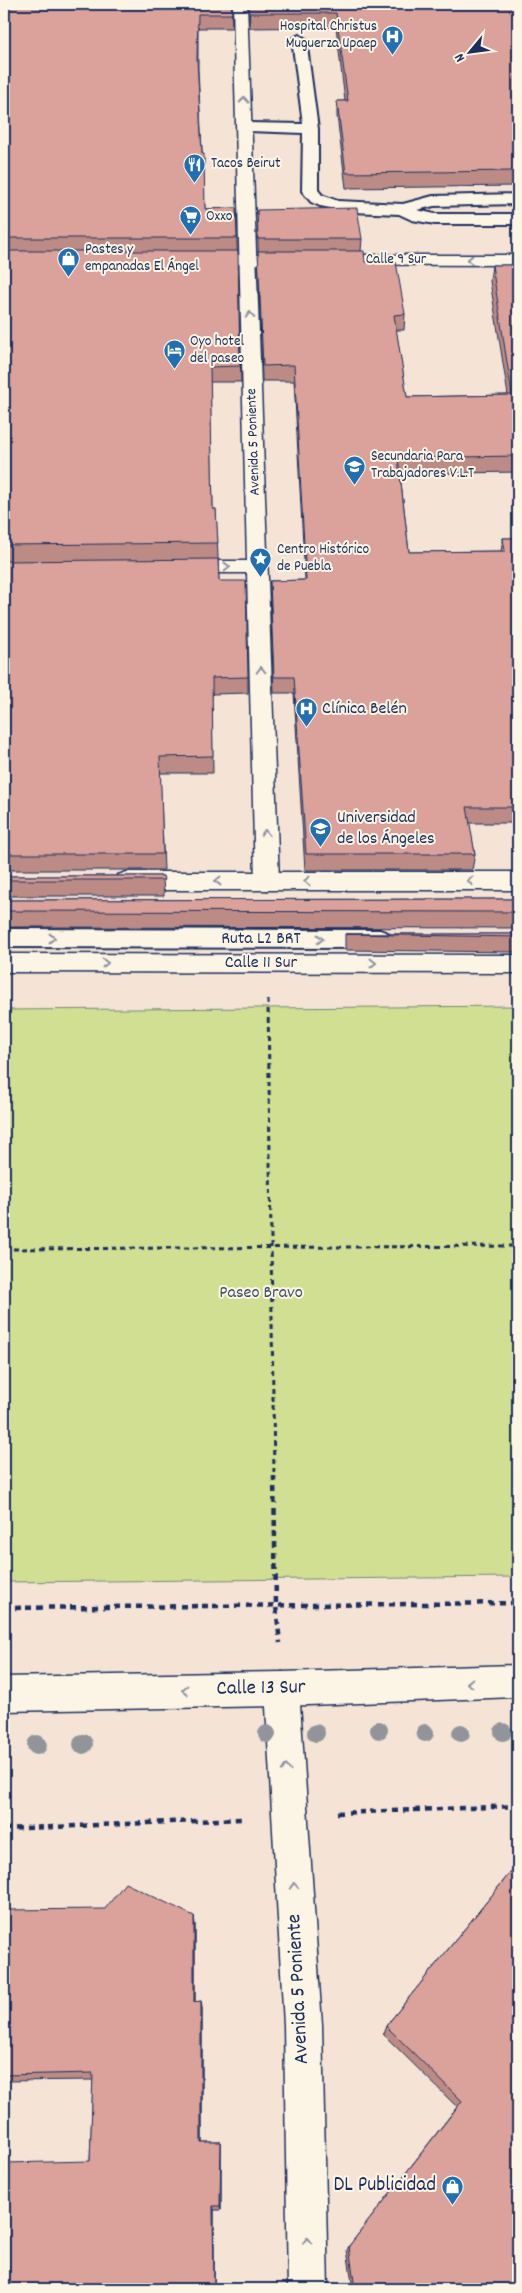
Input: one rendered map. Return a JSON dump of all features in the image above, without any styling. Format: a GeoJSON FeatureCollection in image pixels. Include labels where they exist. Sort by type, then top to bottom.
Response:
{"type":"FeatureCollection","features":[{"type":"Feature","properties":{"kind":"street","name":"Avenida 5 Poniente"},"geometry":{"type":"LineString","coordinates":[[243,6],[267,881]]}},
{"type":"Feature","properties":{"kind":"street","name":"Calle 9 Sur"},"geometry":{"type":"LineString","coordinates":[[180,260],[518,260]]}},
{"type":"Feature","properties":{"kind":"street"},"geometry":{"type":"LineString","coordinates":[[160,568],[257,567]]}},
{"type":"Feature","properties":{"kind":"street"},"geometry":{"type":"LineString","coordinates":[[101,881],[518,881]]}},
{"type":"Feature","properties":{"kind":"street","name":"Calle 11 Sur"},"geometry":{"type":"LineString","coordinates":[[4,963],[518,964]]}},
{"type":"Feature","properties":{"kind":"street","name":"Calle 13 Sur"},"geometry":{"type":"LineString","coordinates":[[4,1694],[282,1689],[518,1681]]}},
{"type":"Feature","properties":{"kind":"street","name":"Avenida 5 Poniente"},"geometry":{"type":"LineString","coordinates":[[282,1689],[303,2025],[308,2289]]}},
{"type":"Feature","properties":{"kind":"lane"},"geometry":{"type":"LineString","coordinates":[[299,39],[311,128],[310,191],[313,197],[334,205],[404,209],[433,200],[518,199]]}},
{"type":"Feature","properties":{"kind":"lane"},"geometry":{"type":"LineString","coordinates":[[245,127],[311,128]]}},
{"type":"Feature","properties":{"kind":"lane"},"geometry":{"type":"LineString","coordinates":[[404,209],[422,218],[518,219]]}},
{"type":"Feature","properties":{"kind":"lane","name":"Ruta L2 BRT"},"geometry":{"type":"LineString","coordinates":[[4,938],[399,939]]}},
{"type":"Feature","properties":{"kind":"path"},"geometry":{"type":"LineString","coordinates":[[268,994],[276,1606],[282,1689]]}},
{"type":"Feature","properties":{"kind":"path"},"geometry":{"type":"LineString","coordinates":[[4,1249],[518,1246]]}},
{"type":"Feature","properties":{"kind":"path"},"geometry":{"type":"LineString","coordinates":[[4,1608],[518,1604]]}},
{"type":"Feature","properties":{"kind":"path"},"geometry":{"type":"LineString","coordinates":[[4,1829],[518,1806]]}},
{"type":"Feature","properties":{"kind":"green space","name":"Paseo Bravo"},"geometry":{"type":"Polygon","coordinates":[[[518,1006],[518,1577],[4,1582],[4,1010],[518,1006]]]}},
{"type":"Feature","properties":{"kind":"building"},"geometry":{"type":"Polygon","coordinates":[[[4,4],[231,4],[232,14],[198,14],[197,59],[202,154],[204,154],[205,209],[236,208],[237,238],[4,238],[4,4]]]}},
{"type":"Feature","properties":{"kind":"building"},"geometry":{"type":"Polygon","coordinates":[[[249,4],[518,4],[518,171],[346,173],[337,101],[348,101],[336,13],[249,13],[249,4]]]}},
{"type":"Feature","properties":{"kind":"building"},"geometry":{"type":"Polygon","coordinates":[[[357,208],[362,239],[258,239],[257,210],[357,208]]]}},
{"type":"Feature","properties":{"kind":"building"},"geometry":{"type":"Polygon","coordinates":[[[4,251],[238,251],[240,366],[210,367],[213,509],[216,509],[218,543],[4,545],[4,251]]]}},
{"type":"Feature","properties":{"kind":"building"},"geometry":{"type":"Polygon","coordinates":[[[258,251],[364,251],[365,262],[396,262],[405,314],[394,315],[407,397],[512,395],[492,265],[518,265],[518,456],[398,458],[409,552],[505,551],[503,538],[518,538],[518,807],[467,807],[475,854],[306,854],[294,677],[274,677],[270,581],[306,580],[294,365],[263,366],[258,251]]]}},
{"type":"Feature","properties":{"kind":"building"},"geometry":{"type":"Polygon","coordinates":[[[218,559],[219,581],[246,581],[248,677],[212,678],[213,756],[160,757],[163,854],[4,854],[4,561],[218,559]]]}},
{"type":"Feature","properties":{"kind":"building"},"geometry":{"type":"Polygon","coordinates":[[[4,876],[163,876],[164,880],[4,880],[4,876]]]}},
{"type":"Feature","properties":{"kind":"building"},"geometry":{"type":"Polygon","coordinates":[[[518,899],[518,912],[4,911],[4,900],[518,899]]]}},
{"type":"Feature","properties":{"kind":"building"},"geometry":{"type":"Polygon","coordinates":[[[345,934],[518,934],[518,937],[345,934]]]}},
{"type":"Feature","properties":{"kind":"building"},"geometry":{"type":"Polygon","coordinates":[[[518,1863],[518,2289],[355,2289],[349,2246],[462,2101],[386,2026],[518,1863]]]}},
{"type":"Feature","properties":{"kind":"building"},"geometry":{"type":"Polygon","coordinates":[[[125,1883],[194,1916],[194,2002],[201,2001],[201,2142],[221,2142],[220,2206],[213,2206],[214,2289],[4,2289],[4,2163],[90,2161],[93,2073],[4,2075],[4,1910],[105,1909],[125,1883]]]}},
{"type":"Feature","properties":{"kind":"place","name":"Hospital Christus Muguerza Upaep"},"geometry":{"type":"Point","coordinates":[393,55]}},
{"type":"Feature","properties":{"kind":"place","name":"Tacos Beirut"},"geometry":{"type":"Point","coordinates":[195,183]}},
{"type":"Feature","properties":{"kind":"place","name":"Oxxo"},"geometry":{"type":"Point","coordinates":[190,236]}},
{"type":"Feature","properties":{"kind":"place","name":"Pastes y empanadas El Ángel"},"geometry":{"type":"Point","coordinates":[69,278]}},
{"type":"Feature","properties":{"kind":"place","name":"Oyo hotel del paseo"},"geometry":{"type":"Point","coordinates":[174,370]}},
{"type":"Feature","properties":{"kind":"place","name":"Secundaria Para Trabajadores V.L.T"},"geometry":{"type":"Point","coordinates":[355,485]}},
{"type":"Feature","properties":{"kind":"place","name":"Centro Histórico de Puebla"},"geometry":{"type":"Point","coordinates":[261,578]}},
{"type":"Feature","properties":{"kind":"place","name":"Clínica Belén"},"geometry":{"type":"Point","coordinates":[306,728]}},
{"type":"Feature","properties":{"kind":"place","name":"Universidad de los Ángeles"},"geometry":{"type":"Point","coordinates":[321,847]}},
{"type":"Feature","properties":{"kind":"place","name":"DL Publicidad"},"geometry":{"type":"Point","coordinates":[452,2205]}}]}
